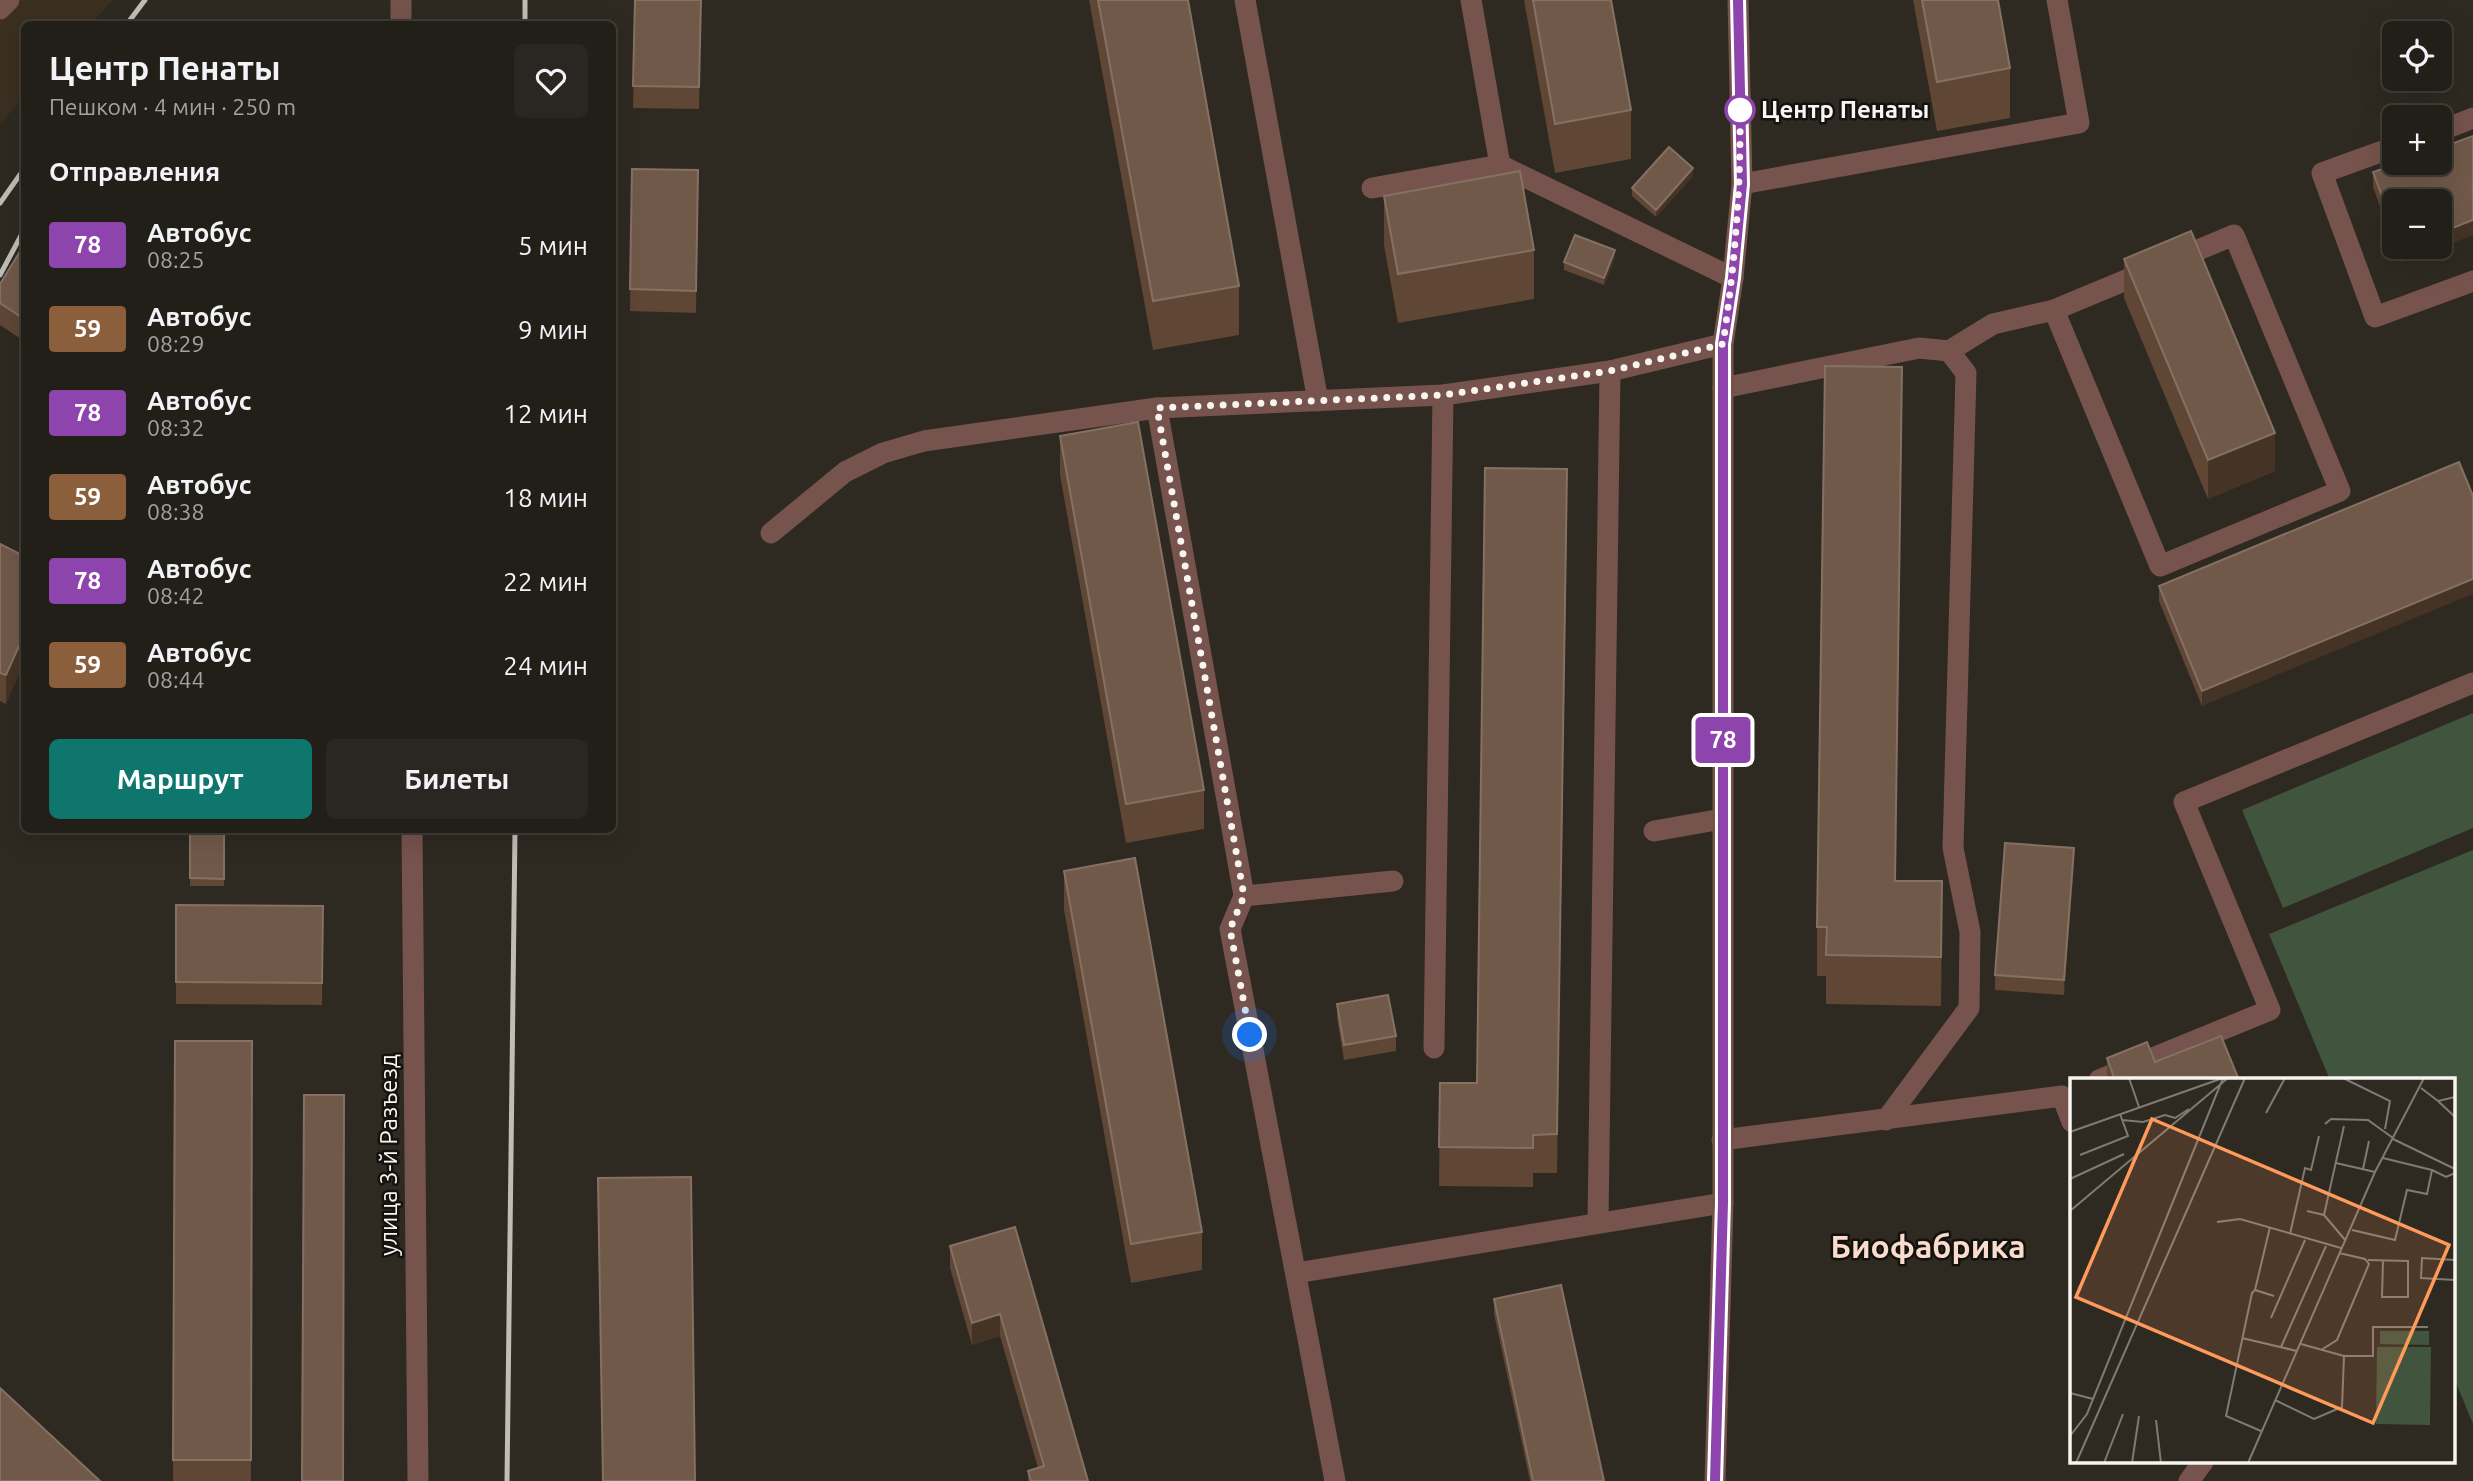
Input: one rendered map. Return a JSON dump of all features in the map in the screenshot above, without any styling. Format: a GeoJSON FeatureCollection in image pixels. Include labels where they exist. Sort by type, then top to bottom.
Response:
{"type":"FeatureCollection","features":[{"type":"Feature","properties":{"kind":"street"},"geometry":{"type":"LineString","coordinates":[[0,9],[9,0]]}},
{"type":"Feature","properties":{"kind":"street"},"geometry":{"type":"LineString","coordinates":[[401,0],[401,21]]}},
{"type":"Feature","properties":{"kind":"street"},"geometry":{"type":"LineString","coordinates":[[1245,0],[1318,401]]}},
{"type":"Feature","properties":{"kind":"street"},"geometry":{"type":"LineString","coordinates":[[1471,0],[1500,165]]}},
{"type":"Feature","properties":{"kind":"street"},"geometry":{"type":"LineString","coordinates":[[1715,1481],[1723,1203],[1723,344],[1733,278],[1742,184],[1738,0]]}},
{"type":"Feature","properties":{"kind":"street"},"geometry":{"type":"LineString","coordinates":[[1742,184],[2078,123],[2057,0]]}},
{"type":"Feature","properties":{"kind":"street"},"geometry":{"type":"LineString","coordinates":[[2452,126],[2473,118]]}},
{"type":"Feature","properties":{"kind":"street"},"geometry":{"type":"LineString","coordinates":[[2382,151],[2322,173],[2375,317],[2473,281]]}},
{"type":"Feature","properties":{"kind":"street"},"geometry":{"type":"LineString","coordinates":[[1372,188],[1500,165],[1733,278]]}},
{"type":"Feature","properties":{"kind":"street"},"geometry":{"type":"LineString","coordinates":[[1723,388],[1919,348],[1950,351],[1993,324],[2054,310],[2234,235],[2340,491],[2160,566],[2054,310]]}},
{"type":"Feature","properties":{"kind":"street"},"geometry":{"type":"LineString","coordinates":[[771,533],[845,471],[883,453],[924,441],[1157,408],[1443,395],[1610,371],[1723,344]]}},
{"type":"Feature","properties":{"kind":"street"},"geometry":{"type":"LineString","coordinates":[[1886,1120],[1969,1007],[1970,932],[1953,848],[1966,373],[1950,351]]}},
{"type":"Feature","properties":{"kind":"street"},"geometry":{"type":"LineString","coordinates":[[1598,1221],[1610,371]]}},
{"type":"Feature","properties":{"kind":"street"},"geometry":{"type":"LineString","coordinates":[[1434,1048],[1443,395]]}},
{"type":"Feature","properties":{"kind":"street"},"geometry":{"type":"LineString","coordinates":[[1157,408],[1244,896],[1230,929],[1335,1481]]}},
{"type":"Feature","properties":{"kind":"street"},"geometry":{"type":"LineString","coordinates":[[2104,1078],[2270,1010],[2184,802],[2473,683]]}},
{"type":"Feature","properties":{"kind":"street"},"geometry":{"type":"LineString","coordinates":[[1654,831],[1723,819]]}},
{"type":"Feature","properties":{"kind":"street","name":"улица 3-й Разъезд"},"geometry":{"type":"LineString","coordinates":[[412,833],[418,1481]]}},
{"type":"Feature","properties":{"kind":"street"},"geometry":{"type":"LineString","coordinates":[[1244,896],[1393,881]]}},
{"type":"Feature","properties":{"kind":"street"},"geometry":{"type":"LineString","coordinates":[[1722,1140],[2067,1094]]}},
{"type":"Feature","properties":{"kind":"street"},"geometry":{"type":"LineString","coordinates":[[1296,1273],[1598,1221],[1723,1203]]}},
{"type":"Feature","properties":{"kind":"street"},"geometry":{"type":"LineString","coordinates":[[2189,1481],[2202,1464]]}},
{"type":"Feature","properties":{"kind":"shaded area"},"geometry":{"type":"Polygon","coordinates":[[[0,0],[113,0],[94,21],[21,21],[21,100],[0,124],[0,0]]]}},
{"type":"Feature","properties":{"kind":"green space"},"geometry":{"type":"Polygon","coordinates":[[[2473,713],[2473,828],[2283,908],[2242,810],[2473,713]]]}},
{"type":"Feature","properties":{"kind":"green space"},"geometry":{"type":"Polygon","coordinates":[[[2473,850],[2473,1424],[2456,1383],[2456,1078],[2329,1078],[2269,934],[2473,850]]]}},
{"type":"Feature","properties":{"kind":"building"},"geometry":{"type":"Polygon","coordinates":[[[635,0],[701,0],[699,87],[633,86],[635,0]]]}},
{"type":"Feature","properties":{"kind":"building"},"geometry":{"type":"Polygon","coordinates":[[[1098,0],[1188,0],[1239,286],[1153,301],[1098,0]]]}},
{"type":"Feature","properties":{"kind":"building"},"geometry":{"type":"Polygon","coordinates":[[[1533,0],[1611,0],[1631,110],[1555,124],[1533,0]]]}},
{"type":"Feature","properties":{"kind":"building"},"geometry":{"type":"Polygon","coordinates":[[[1922,0],[1998,0],[2010,68],[1937,82],[1922,0]]]}},
{"type":"Feature","properties":{"kind":"building"},"geometry":{"type":"Polygon","coordinates":[[[2473,136],[2473,220],[2452,228],[2452,189],[2382,189],[2382,196],[2373,172],[2382,169],[2382,175],[2452,175],[2452,144],[2473,136]]]}},
{"type":"Feature","properties":{"kind":"building"},"geometry":{"type":"Polygon","coordinates":[[[1669,147],[1693,168],[1656,210],[1632,188],[1669,147]]]}},
{"type":"Feature","properties":{"kind":"building"},"geometry":{"type":"Polygon","coordinates":[[[632,169],[698,170],[696,291],[630,289],[632,169]]]}},
{"type":"Feature","properties":{"kind":"building"},"geometry":{"type":"Polygon","coordinates":[[[1520,171],[1534,250],[1398,274],[1384,196],[1520,171]]]}},
{"type":"Feature","properties":{"kind":"building"},"geometry":{"type":"Polygon","coordinates":[[[2191,231],[2275,433],[2208,460],[2124,259],[2191,231]]]}},
{"type":"Feature","properties":{"kind":"building"},"geometry":{"type":"Polygon","coordinates":[[[1575,235],[1615,250],[1604,278],[1564,262],[1575,235]]]}},
{"type":"Feature","properties":{"kind":"building"},"geometry":{"type":"Polygon","coordinates":[[[21,250],[21,317],[0,303],[0,284],[21,250]]]}},
{"type":"Feature","properties":{"kind":"building"},"geometry":{"type":"Polygon","coordinates":[[[1825,366],[1902,367],[1895,881],[1942,881],[1941,957],[1826,955],[1827,927],[1817,927],[1825,366]]]}},
{"type":"Feature","properties":{"kind":"building"},"geometry":{"type":"Polygon","coordinates":[[[1138,422],[1204,790],[1126,804],[1060,436],[1138,422]]]}},
{"type":"Feature","properties":{"kind":"building"},"geometry":{"type":"Polygon","coordinates":[[[2459,462],[2473,496],[2473,579],[2202,691],[2159,586],[2459,462]]]}},
{"type":"Feature","properties":{"kind":"building"},"geometry":{"type":"Polygon","coordinates":[[[1485,468],[1567,469],[1557,1134],[1533,1135],[1533,1148],[1439,1147],[1440,1083],[1477,1083],[1485,468]]]}},
{"type":"Feature","properties":{"kind":"building"},"geometry":{"type":"Polygon","coordinates":[[[0,544],[21,554],[21,642],[6,675],[0,673],[0,544]]]}},
{"type":"Feature","properties":{"kind":"building"},"geometry":{"type":"Polygon","coordinates":[[[190,833],[224,833],[224,879],[190,878],[190,833]]]}},
{"type":"Feature","properties":{"kind":"building"},"geometry":{"type":"Polygon","coordinates":[[[2005,843],[2074,848],[2064,980],[1995,975],[2005,843]]]}},
{"type":"Feature","properties":{"kind":"building"},"geometry":{"type":"Polygon","coordinates":[[[1135,858],[1202,1232],[1131,1244],[1064,871],[1135,858]]]}},
{"type":"Feature","properties":{"kind":"building"},"geometry":{"type":"Polygon","coordinates":[[[176,905],[323,906],[322,983],[176,982],[176,905]]]}},
{"type":"Feature","properties":{"kind":"building"},"geometry":{"type":"Polygon","coordinates":[[[1388,995],[1396,1036],[1344,1045],[1337,1004],[1388,995]]]}},
{"type":"Feature","properties":{"kind":"building"},"geometry":{"type":"Polygon","coordinates":[[[2221,1036],[2238,1078],[2114,1078],[2107,1058],[2147,1042],[2155,1062],[2221,1036]]]}},
{"type":"Feature","properties":{"kind":"building"},"geometry":{"type":"Polygon","coordinates":[[[175,1041],[252,1041],[251,1460],[173,1460],[175,1041]]]}},
{"type":"Feature","properties":{"kind":"building"},"geometry":{"type":"Polygon","coordinates":[[[304,1095],[344,1095],[343,1481],[302,1481],[304,1095]]]}},
{"type":"Feature","properties":{"kind":"building"},"geometry":{"type":"Polygon","coordinates":[[[691,1177],[695,1481],[603,1481],[598,1178],[691,1177]]]}},
{"type":"Feature","properties":{"kind":"building"},"geometry":{"type":"Polygon","coordinates":[[[1015,1227],[1088,1481],[1031,1481],[1028,1471],[1044,1466],[1000,1314],[972,1323],[950,1246],[1015,1227]]]}},
{"type":"Feature","properties":{"kind":"building"},"geometry":{"type":"Polygon","coordinates":[[[1561,1285],[1604,1481],[1533,1481],[1494,1299],[1561,1285]]]}},
{"type":"Feature","properties":{"kind":"building"},"geometry":{"type":"Polygon","coordinates":[[[0,1388],[100,1481],[0,1481],[0,1388]]]}},
{"type":"Feature","properties":{"kind":"railway"},"geometry":{"type":"LineString","coordinates":[[129,21],[145,0]]}},
{"type":"Feature","properties":{"kind":"railway"},"geometry":{"type":"LineString","coordinates":[[525,0],[525,21]]}},
{"type":"Feature","properties":{"kind":"railway"},"geometry":{"type":"LineString","coordinates":[[0,203],[21,173]]}},
{"type":"Feature","properties":{"kind":"railway"},"geometry":{"type":"LineString","coordinates":[[0,275],[21,236]]}},
{"type":"Feature","properties":{"kind":"railway"},"geometry":{"type":"LineString","coordinates":[[507,1481],[515,833]]}},
{"type":"Feature","properties":{"kind":"bus line","name":"78"},"geometry":{"type":"LineString","coordinates":[[1715,1481],[1723,1203],[1723,344],[1733,278],[1742,184],[1738,0]]}},
{"type":"Feature","properties":{"kind":"place","name":"Центр Пенаты"},"geometry":{"type":"Point","coordinates":[1740,110]}},
{"type":"Feature","properties":{"kind":"district","name":"Биофабрика"},"geometry":{"type":"Point","coordinates":[1928,1247]}},
{"type":"Feature","properties":{"kind":"route"},"geometry":{"type":"LineString","coordinates":[[1250,1035],[1230,929],[1244,896],[1157,408],[1443,395],[1610,371],[1723,344],[1733,278],[1742,184],[1740,105],[1740,110]]}}]}
